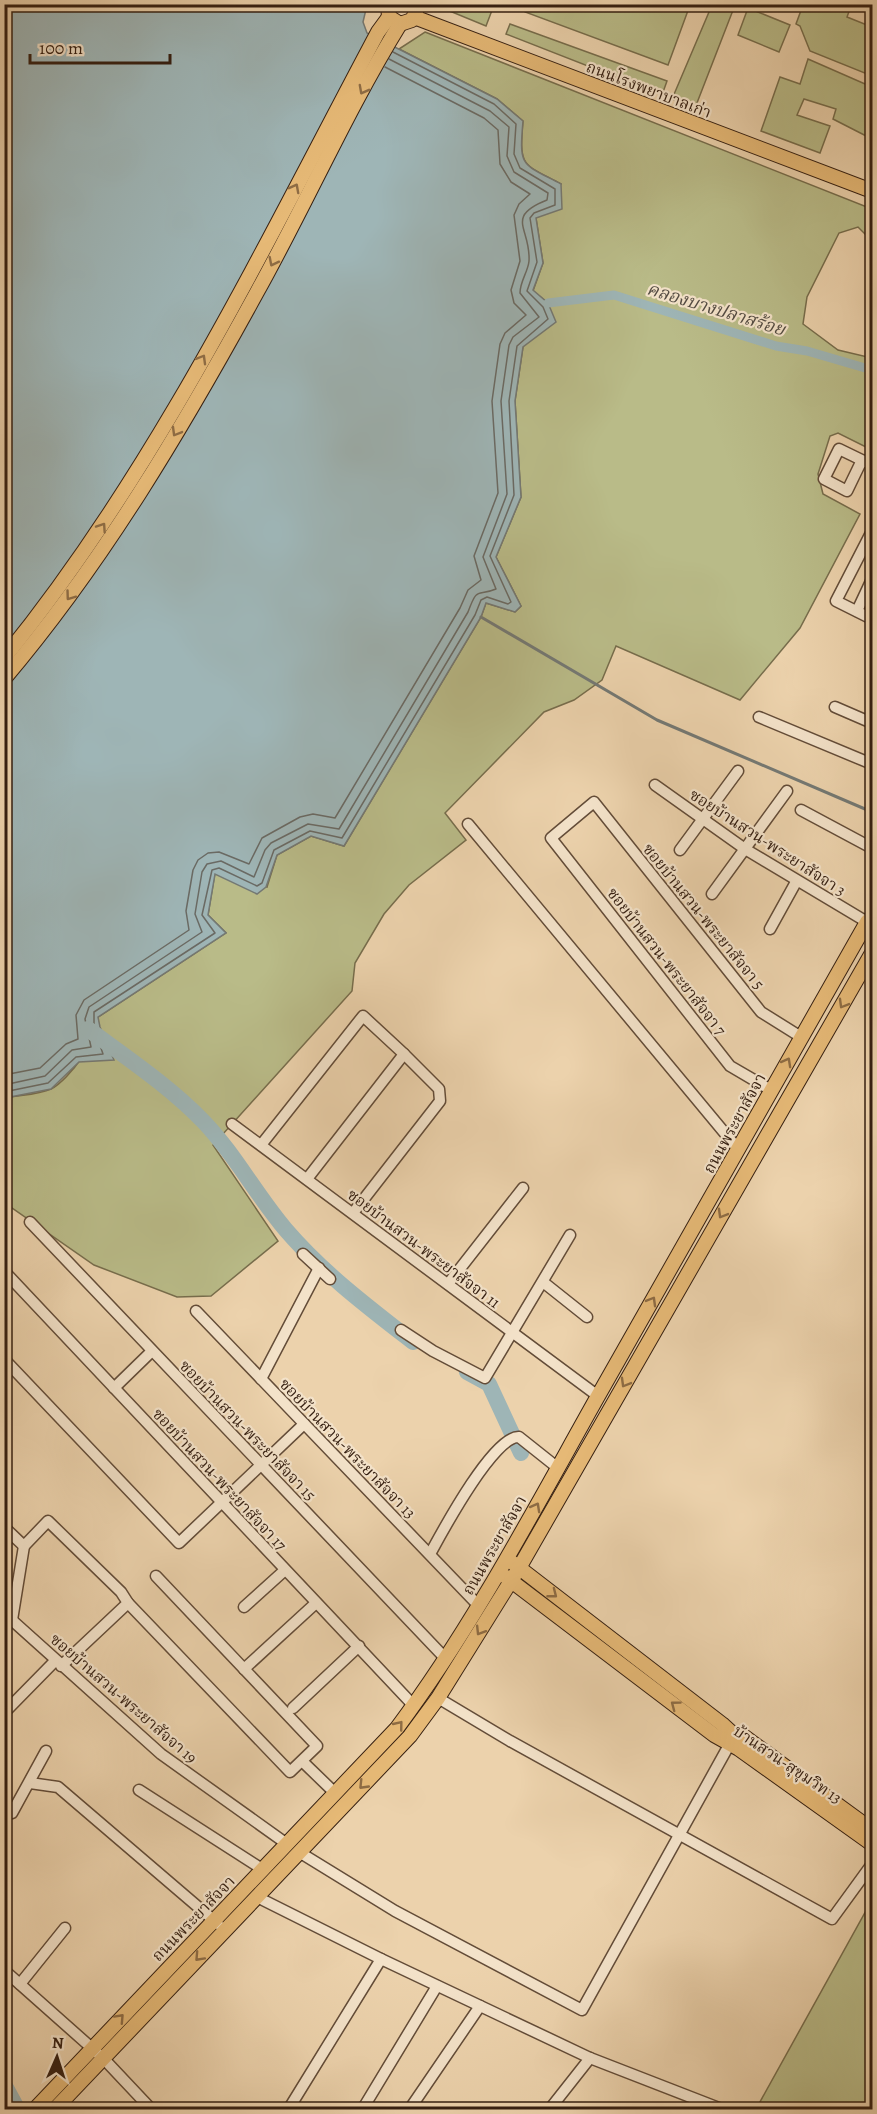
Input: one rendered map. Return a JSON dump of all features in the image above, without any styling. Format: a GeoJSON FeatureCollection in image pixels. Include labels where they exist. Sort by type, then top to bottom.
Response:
{"type":"FeatureCollection","features":[{"type":"Feature","properties":{"kind":"main road"},"geometry":{"type":"LineString","coordinates":[[4,679],[47,628],[133,505],[257,292],[385,35],[392,15],[408,22],[415,10]]}},
{"type":"Feature","properties":{"kind":"main road","name":"ถนนโรงพยาบาลเก่า"},"geometry":{"type":"LineString","coordinates":[[415,10],[873,191]]}},
{"type":"Feature","properties":{"kind":"main road"},"geometry":{"type":"LineString","coordinates":[[4,658],[38,616],[123,497],[385,35]]}},
{"type":"Feature","properties":{"kind":"main road","name":"ถนนพระยาสัจจา"},"geometry":{"type":"LineString","coordinates":[[35,2108],[397,1728],[414,1706],[499,1572],[801,1037],[871,922]]}},
{"type":"Feature","properties":{"kind":"main road","name":"ถนนพระยาสัจจา"},"geometry":{"type":"LineString","coordinates":[[54,2109],[410,1736],[438,1698],[519,1568],[873,953]]}},
{"type":"Feature","properties":{"kind":"main road"},"geometry":{"type":"LineString","coordinates":[[738,1149],[751,1164]]}},
{"type":"Feature","properties":{"kind":"main road"},"geometry":{"type":"LineString","coordinates":[[673,1264],[687,1275]]}},
{"type":"Feature","properties":{"kind":"main road"},"geometry":{"type":"LineString","coordinates":[[598,1396],[613,1405]]}},
{"type":"Feature","properties":{"kind":"main road","name":"บ้านสวน-สุขุมวิท 13"},"geometry":{"type":"LineString","coordinates":[[507,1558],[718,1729]]}},
{"type":"Feature","properties":{"kind":"main road","name":"บ้านสวน-สุขุมวิท 13"},"geometry":{"type":"LineString","coordinates":[[499,1572],[718,1729],[743,1744],[873,1844]]}},
{"type":"Feature","properties":{"kind":"main road"},"geometry":{"type":"LineString","coordinates":[[718,1729],[728,1747],[873,1855]]}},
{"type":"Feature","properties":{"kind":"main road"},"geometry":{"type":"LineString","coordinates":[[718,1729],[748,1738],[873,1830]]}},
{"type":"Feature","properties":{"kind":"street"},"geometry":{"type":"LineString","coordinates":[[862,460],[873,465]]}},
{"type":"Feature","properties":{"kind":"street"},"geometry":{"type":"LineString","coordinates":[[872,531],[836,601],[873,619]]}},
{"type":"Feature","properties":{"kind":"street"},"geometry":{"type":"LineString","coordinates":[[857,611],[873,579]]}},
{"type":"Feature","properties":{"kind":"street"},"geometry":{"type":"LineString","coordinates":[[835,707],[873,723]]}},
{"type":"Feature","properties":{"kind":"street"},"geometry":{"type":"LineString","coordinates":[[759,717],[873,764]]}},
{"type":"Feature","properties":{"kind":"street"},"geometry":{"type":"LineString","coordinates":[[680,850],[738,771]]}},
{"type":"Feature","properties":{"kind":"street","name":"ซอยบ้านสวน-พระยาสัจจา 3"},"geometry":{"type":"LineString","coordinates":[[655,784],[745,849],[796,882],[871,922]]}},
{"type":"Feature","properties":{"kind":"street"},"geometry":{"type":"LineString","coordinates":[[712,894],[787,791]]}},
{"type":"Feature","properties":{"kind":"street","name":"ซอยบ้านสวน-พระยาสัจจา 5"},"geometry":{"type":"LineString","coordinates":[[551,838],[594,802],[761,1012],[801,1037]]}},
{"type":"Feature","properties":{"kind":"street"},"geometry":{"type":"LineString","coordinates":[[801,810],[873,848]]}},
{"type":"Feature","properties":{"kind":"street"},"geometry":{"type":"LineString","coordinates":[[468,824],[738,1149]]}},
{"type":"Feature","properties":{"kind":"street","name":"ซอยบ้านสวน-พระยาสัจจา 7"},"geometry":{"type":"LineString","coordinates":[[551,838],[730,1066],[771,1090]]}},
{"type":"Feature","properties":{"kind":"street"},"geometry":{"type":"LineString","coordinates":[[770,929],[796,882]]}},
{"type":"Feature","properties":{"kind":"street"},"geometry":{"type":"LineString","coordinates":[[261,1144],[363,1016],[439,1089],[440,1101],[352,1213]]}},
{"type":"Feature","properties":{"kind":"street"},"geometry":{"type":"LineString","coordinates":[[307,1179],[404,1054]]}},
{"type":"Feature","properties":{"kind":"street","name":"ซอยบ้านสวน-พระยาสัจจา 11"},"geometry":{"type":"LineString","coordinates":[[232,1124],[598,1396]]}},
{"type":"Feature","properties":{"kind":"street"},"geometry":{"type":"LineString","coordinates":[[448,1284],[523,1188]]}},
{"type":"Feature","properties":{"kind":"street","name":"ซอยบ้านสวน-พระยาสัจจา 15"},"geometry":{"type":"LineString","coordinates":[[30,1222],[445,1658]]}},
{"type":"Feature","properties":{"kind":"street"},"geometry":{"type":"LineString","coordinates":[[401,1330],[433,1351],[485,1378],[570,1235]]}},
{"type":"Feature","properties":{"kind":"street"},"geometry":{"type":"LineString","coordinates":[[303,1254],[330,1279]]}},
{"type":"Feature","properties":{"kind":"street"},"geometry":{"type":"LineString","coordinates":[[261,1379],[320,1268]]}},
{"type":"Feature","properties":{"kind":"street","name":"ซอยบ้านสวน-พระยาสัจจา 17"},"geometry":{"type":"LineString","coordinates":[[4,1271],[414,1706]]}},
{"type":"Feature","properties":{"kind":"street"},"geometry":{"type":"LineString","coordinates":[[543,1282],[587,1317]]}},
{"type":"Feature","properties":{"kind":"street","name":"ซอยบ้านสวน-พระยาสัจจา 13"},"geometry":{"type":"LineString","coordinates":[[196,1311],[478,1605]]}},
{"type":"Feature","properties":{"kind":"street"},"geometry":{"type":"LineString","coordinates":[[114,1388],[152,1351]]}},
{"type":"Feature","properties":{"kind":"street"},"geometry":{"type":"LineString","coordinates":[[4,1359],[179,1543],[304,1424]]}},
{"type":"Feature","properties":{"kind":"street"},"geometry":{"type":"LineString","coordinates":[[430,1554],[463,1497],[504,1443],[514,1436],[523,1439],[536,1453],[558,1468]]}},
{"type":"Feature","properties":{"kind":"street"},"geometry":{"type":"LineString","coordinates":[[8,1616],[24,1546],[48,1521],[121,1592],[128,1603],[290,1772],[303,1762],[317,1746],[156,1576]]}},
{"type":"Feature","properties":{"kind":"street"},"geometry":{"type":"LineString","coordinates":[[4,1527],[24,1546]]}},
{"type":"Feature","properties":{"kind":"street"},"geometry":{"type":"LineString","coordinates":[[244,1607],[285,1570]]}},
{"type":"Feature","properties":{"kind":"street"},"geometry":{"type":"LineString","coordinates":[[4,1713],[128,1603]]}},
{"type":"Feature","properties":{"kind":"street"},"geometry":{"type":"LineString","coordinates":[[244,1669],[316,1603]]}},
{"type":"Feature","properties":{"kind":"street","name":"ซอยบ้านสวน-พระยาสัจจา 19"},"geometry":{"type":"LineString","coordinates":[[8,1616],[161,1754],[287,1844]]}},
{"type":"Feature","properties":{"kind":"street"},"geometry":{"type":"LineString","coordinates":[[293,1708],[359,1646]]}},
{"type":"Feature","properties":{"kind":"street"},"geometry":{"type":"LineString","coordinates":[[438,1698],[510,1742],[832,1919],[873,1864]]}},
{"type":"Feature","properties":{"kind":"street"},"geometry":{"type":"LineString","coordinates":[[299,1852],[395,1911],[582,2010],[728,1747]]}},
{"type":"Feature","properties":{"kind":"street"},"geometry":{"type":"LineString","coordinates":[[12,1813],[30,1784],[46,1751]]}},
{"type":"Feature","properties":{"kind":"street"},"geometry":{"type":"LineString","coordinates":[[303,1762],[335,1793]]}},
{"type":"Feature","properties":{"kind":"street"},"geometry":{"type":"LineString","coordinates":[[30,1784],[58,1787],[224,1930]]}},
{"type":"Feature","properties":{"kind":"street"},"geometry":{"type":"LineString","coordinates":[[140,1790],[262,1869]]}},
{"type":"Feature","properties":{"kind":"street"},"geometry":{"type":"LineString","coordinates":[[257,1897],[381,1959],[590,2058],[724,2109]]}},
{"type":"Feature","properties":{"kind":"street"},"geometry":{"type":"LineString","coordinates":[[20,1984],[65,1928]]}},
{"type":"Feature","properties":{"kind":"street"},"geometry":{"type":"LineString","coordinates":[[288,2109],[381,1959]]}},
{"type":"Feature","properties":{"kind":"street"},"geometry":{"type":"LineString","coordinates":[[4,1970],[103,2058],[152,2109]]}},
{"type":"Feature","properties":{"kind":"street"},"geometry":{"type":"LineString","coordinates":[[362,2109],[437,1986]]}},
{"type":"Feature","properties":{"kind":"street"},"geometry":{"type":"LineString","coordinates":[[409,2109],[480,2006]]}},
{"type":"Feature","properties":{"kind":"street"},"geometry":{"type":"LineString","coordinates":[[549,2109],[590,2058]]}},
{"type":"Feature","properties":{"kind":"green space"},"geometry":{"type":"Polygon","coordinates":[[[435,4],[494,5],[486,26],[435,4]]]}},
{"type":"Feature","properties":{"kind":"green space"},"geometry":{"type":"Polygon","coordinates":[[[521,4],[690,5],[668,65],[525,12],[521,4]]]}},
{"type":"Feature","properties":{"kind":"green space"},"geometry":{"type":"Polygon","coordinates":[[[712,5],[735,5],[695,108],[672,99],[712,5]]]}},
{"type":"Feature","properties":{"kind":"green space"},"geometry":{"type":"Polygon","coordinates":[[[803,5],[851,6],[847,17],[872,27],[872,76],[810,51],[800,26],[796,24],[803,5]]]}},
{"type":"Feature","properties":{"kind":"green space"},"geometry":{"type":"Polygon","coordinates":[[[748,8],[790,25],[779,52],[738,35],[748,8]]]}},
{"type":"Feature","properties":{"kind":"green space"},"geometry":{"type":"Polygon","coordinates":[[[510,24],[667,81],[662,95],[506,34],[510,24]]]}},
{"type":"Feature","properties":{"kind":"green space"},"geometry":{"type":"Polygon","coordinates":[[[425,32],[872,209],[872,241],[858,227],[839,233],[807,297],[803,324],[838,350],[872,358],[872,450],[838,433],[830,436],[818,474],[823,494],[860,514],[800,628],[740,700],[616,646],[602,680],[574,700],[544,712],[445,813],[466,840],[409,885],[384,914],[355,963],[352,991],[213,1145],[278,1241],[211,1296],[177,1297],[94,1265],[5,1203],[5,1098],[40,1093],[58,1084],[75,1067],[89,1046],[98,1025],[98,1017],[226,933],[208,915],[215,873],[267,887],[277,855],[311,836],[344,846],[481,617],[486,603],[515,612],[521,606],[496,557],[521,497],[515,401],[523,347],[548,303],[533,291],[543,263],[536,218],[561,184],[538,172],[526,162],[522,148],[523,121],[497,99],[399,49],[425,32]]]}},
{"type":"Feature","properties":{"kind":"green space"},"geometry":{"type":"Polygon","coordinates":[[[808,59],[872,87],[872,139],[833,119],[836,109],[804,99],[797,115],[830,126],[820,153],[761,131],[780,77],[800,84],[808,59]]]}},
{"type":"Feature","properties":{"kind":"green space"},"geometry":{"type":"Polygon","coordinates":[[[872,1900],[872,2109],[756,2109],[872,1900]]]}},
{"type":"Feature","properties":{"kind":"water"},"geometry":{"type":"Polygon","coordinates":[[[5,5],[367,5],[363,22],[367,33],[497,99],[523,121],[523,156],[530,167],[561,184],[562,209],[536,218],[543,263],[533,290],[548,303],[556,322],[523,347],[515,401],[521,497],[496,557],[521,606],[515,612],[486,603],[481,617],[344,846],[311,836],[277,855],[266,887],[257,894],[215,874],[208,915],[226,933],[98,1017],[114,1060],[79,1062],[51,1089],[5,1098],[5,5]]]}},
{"type":"Feature","properties":{"kind":"waterway","name":"คลองบางปลาสร้อย"},"geometry":{"type":"LineString","coordinates":[[548,303],[614,295],[776,346],[807,351],[872,370]]}},
{"type":"Feature","properties":{"kind":"waterway"},"geometry":{"type":"LineString","coordinates":[[481,617],[657,720],[872,812]]}},
{"type":"Feature","properties":{"kind":"waterway"},"geometry":{"type":"LineString","coordinates":[[88,1029],[190,1108],[215,1134],[275,1217],[300,1246],[346,1289],[413,1342]]}},
{"type":"Feature","properties":{"kind":"waterway"},"geometry":{"type":"LineString","coordinates":[[467,1372],[489,1384],[521,1453]]}},
{"type":"Feature","properties":{"kind":"waterway"},"geometry":{"type":"LineString","coordinates":[[4,2077],[22,2110]]}}]}
